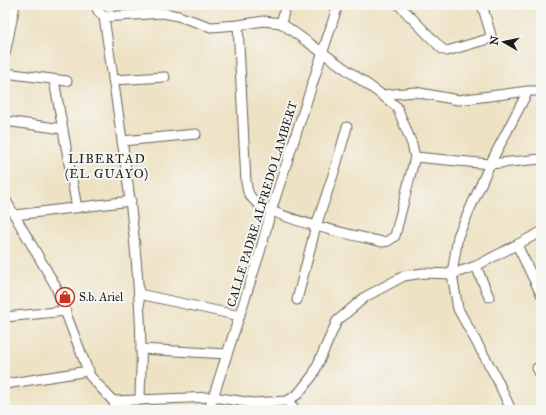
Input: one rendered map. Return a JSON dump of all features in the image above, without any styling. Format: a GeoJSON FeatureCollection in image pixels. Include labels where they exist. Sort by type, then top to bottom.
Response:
{"type":"FeatureCollection","features":[{"type":"Feature","properties":{"kind":"street"},"geometry":{"type":"LineString","coordinates":[[5,54],[15,5]]}},
{"type":"Feature","properties":{"kind":"street"},"geometry":{"type":"LineString","coordinates":[[96,5],[98,11],[104,17],[131,201],[142,349],[140,400]]}},
{"type":"Feature","properties":{"kind":"street"},"geometry":{"type":"LineString","coordinates":[[281,23],[286,5]]}},
{"type":"Feature","properties":{"kind":"street","name":"CALLE PADRE ALFREDO LAMBERT"},"geometry":{"type":"LineString","coordinates":[[209,410],[260,252],[271,211],[338,5]]}},
{"type":"Feature","properties":{"kind":"street"},"geometry":{"type":"LineString","coordinates":[[399,5],[445,51],[488,40],[491,35],[482,5]]}},
{"type":"Feature","properties":{"kind":"street"},"geometry":{"type":"LineString","coordinates":[[104,17],[163,13],[178,16],[211,27],[238,26],[264,21],[281,23],[382,95],[397,107],[412,144],[415,157],[395,236],[392,239],[383,242],[316,226],[271,211],[256,203],[249,195],[246,182],[238,26]]}},
{"type":"Feature","properties":{"kind":"street"},"geometry":{"type":"LineString","coordinates":[[5,73],[67,81]]}},
{"type":"Feature","properties":{"kind":"street"},"geometry":{"type":"LineString","coordinates":[[113,80],[165,77]]}},
{"type":"Feature","properties":{"kind":"street"},"geometry":{"type":"LineString","coordinates":[[54,80],[77,208]]}},
{"type":"Feature","properties":{"kind":"street"},"geometry":{"type":"LineString","coordinates":[[382,95],[415,92],[458,100],[528,91],[541,91]]}},
{"type":"Feature","properties":{"kind":"street"},"geometry":{"type":"LineString","coordinates":[[511,410],[497,379],[458,309],[452,274],[458,236],[490,164],[528,91]]}},
{"type":"Feature","properties":{"kind":"street"},"geometry":{"type":"LineString","coordinates":[[5,121],[63,129]]}},
{"type":"Feature","properties":{"kind":"street"},"geometry":{"type":"LineString","coordinates":[[297,300],[316,226],[347,127]]}},
{"type":"Feature","properties":{"kind":"street"},"geometry":{"type":"LineString","coordinates":[[122,141],[196,134]]}},
{"type":"Feature","properties":{"kind":"street"},"geometry":{"type":"LineString","coordinates":[[415,157],[490,164],[541,159]]}},
{"type":"Feature","properties":{"kind":"street"},"geometry":{"type":"LineString","coordinates":[[5,199],[55,285],[89,370],[90,376],[113,401],[118,410]]}},
{"type":"Feature","properties":{"kind":"street"},"geometry":{"type":"LineString","coordinates":[[15,215],[131,201]]}},
{"type":"Feature","properties":{"kind":"street"},"geometry":{"type":"LineString","coordinates":[[288,406],[313,375],[337,321],[366,297],[404,276],[424,273],[452,274],[476,266],[541,232]]}},
{"type":"Feature","properties":{"kind":"street"},"geometry":{"type":"LineString","coordinates":[[517,245],[541,294]]}},
{"type":"Feature","properties":{"kind":"street"},"geometry":{"type":"LineString","coordinates":[[476,266],[489,297]]}},
{"type":"Feature","properties":{"kind":"street"},"geometry":{"type":"LineString","coordinates":[[139,294],[240,316]]}},
{"type":"Feature","properties":{"kind":"street"},"geometry":{"type":"LineString","coordinates":[[5,317],[66,311]]}},
{"type":"Feature","properties":{"kind":"street"},"geometry":{"type":"LineString","coordinates":[[142,349],[228,354]]}},
{"type":"Feature","properties":{"kind":"street"},"geometry":{"type":"LineString","coordinates":[[5,384],[89,370]]}},
{"type":"Feature","properties":{"kind":"street"},"geometry":{"type":"LineString","coordinates":[[113,401],[213,397],[288,406],[296,410]]}},
{"type":"Feature","properties":{"kind":"place","name":"S.b. Ariel"},"geometry":{"type":"Point","coordinates":[65,297]}},
{"type":"Feature","properties":{"kind":"district","name":"LIBERTAD (EL GUAYO)"},"geometry":{"type":"Point","coordinates":[107,166]}}]}
